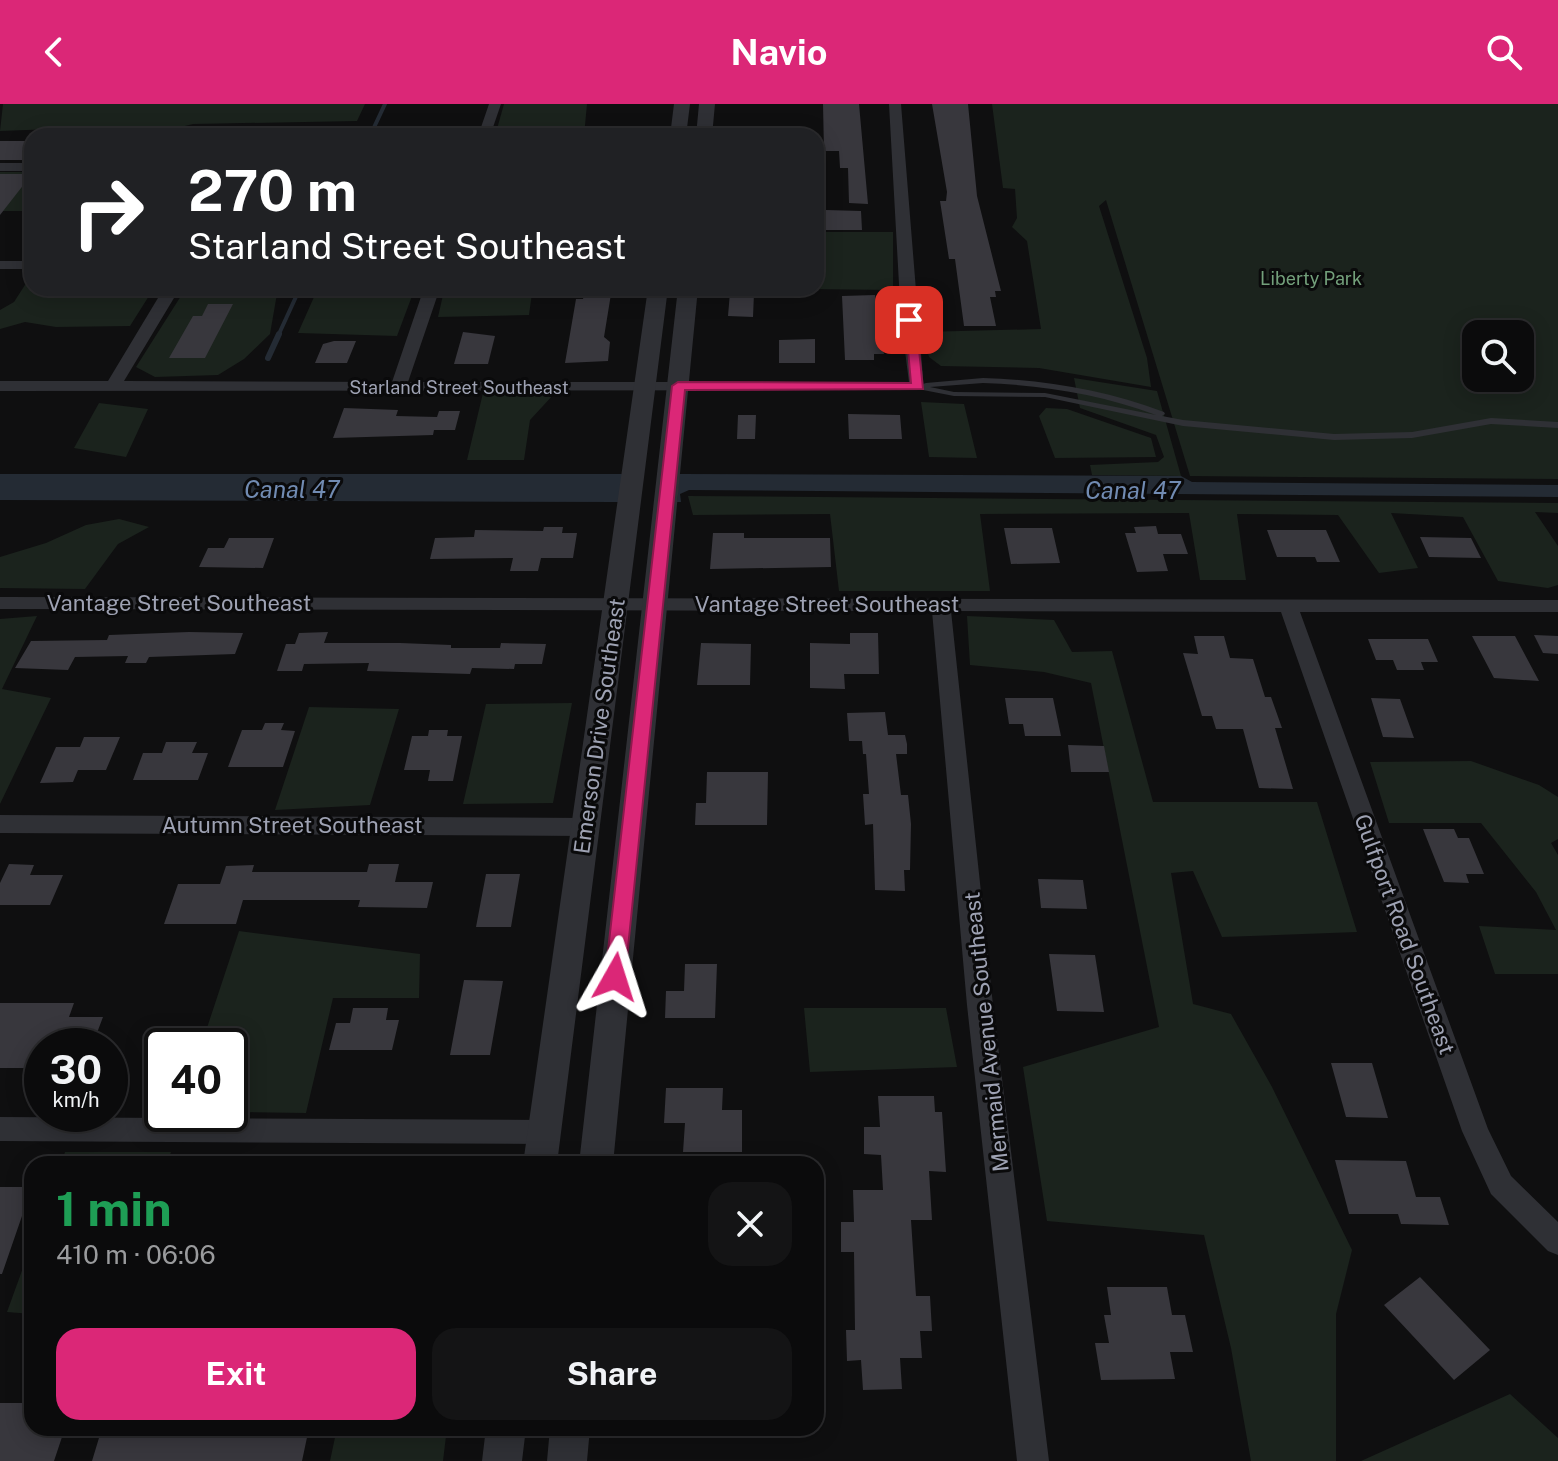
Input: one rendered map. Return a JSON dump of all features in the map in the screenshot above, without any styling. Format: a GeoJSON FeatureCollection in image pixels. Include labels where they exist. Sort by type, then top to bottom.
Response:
{"type":"FeatureCollection","features":[{"type":"Feature","properties":{"kind":"street"},"geometry":{"type":"LineString","coordinates":[[487,128],[495,104]]}},
{"type":"Feature","properties":{"kind":"street"},"geometry":{"type":"LineString","coordinates":[[679,128],[682,104]]}},
{"type":"Feature","properties":{"kind":"street"},"geometry":{"type":"LineString","coordinates":[[705,128],[707,104]]}},
{"type":"Feature","properties":{"kind":"street"},"geometry":{"type":"LineString","coordinates":[[895,104],[909,320],[918,387]]}},
{"type":"Feature","properties":{"kind":"street"},"geometry":{"type":"LineString","coordinates":[[0,167],[24,167]]}},
{"type":"Feature","properties":{"kind":"street"},"geometry":{"type":"LineString","coordinates":[[0,265],[24,265]]}},
{"type":"Feature","properties":{"kind":"street"},"geometry":{"type":"LineString","coordinates":[[113,386],[167,296]]}},
{"type":"Feature","properties":{"kind":"street"},"geometry":{"type":"LineString","coordinates":[[398,387],[429,296]]}},
{"type":"Feature","properties":{"kind":"street","name":"Emerson Drive Southeast"},"geometry":{"type":"LineString","coordinates":[[541,1156],[657,296]]}},
{"type":"Feature","properties":{"kind":"street","name":"Emerson Drive Southeast"},"geometry":{"type":"LineString","coordinates":[[597,1156],[687,296]]}},
{"type":"Feature","properties":{"kind":"street","name":"Starland Street Southeast"},"geometry":{"type":"LineString","coordinates":[[0,386],[918,387]]}},
{"type":"Feature","properties":{"kind":"street","name":"Vantage Street Southeast"},"geometry":{"type":"LineString","coordinates":[[0,603],[1558,606]]}},
{"type":"Feature","properties":{"kind":"street","name":"Mermaid Avenue Southeast"},"geometry":{"type":"LineString","coordinates":[[941,604],[980,1005],[1033,1461]]}},
{"type":"Feature","properties":{"kind":"street","name":"Gulfport Road Southeast"},"geometry":{"type":"LineString","coordinates":[[1288,605],[1475,1131],[1501,1185],[1558,1241]]}},
{"type":"Feature","properties":{"kind":"street","name":"Autumn Street Southeast"},"geometry":{"type":"LineString","coordinates":[[0,824],[584,827]]}},
{"type":"Feature","properties":{"kind":"street"},"geometry":{"type":"LineString","coordinates":[[0,1129],[545,1132]]}},
{"type":"Feature","properties":{"kind":"street"},"geometry":{"type":"LineString","coordinates":[[502,1461],[505,1436]]}},
{"type":"Feature","properties":{"kind":"street"},"geometry":{"type":"LineString","coordinates":[[567,1461],[569,1436]]}},
{"type":"Feature","properties":{"kind":"lane","name":"Starland Street Southeast"},"geometry":{"type":"LineString","coordinates":[[918,387],[954,394],[1045,395],[1183,423],[1334,437],[1412,435],[1491,421],[1558,425]]}},
{"type":"Feature","properties":{"kind":"green space"},"geometry":{"type":"Polygon","coordinates":[[[3,104],[365,104],[357,121],[0,131],[3,104]]]}},
{"type":"Feature","properties":{"kind":"green space"},"geometry":{"type":"Polygon","coordinates":[[[504,104],[587,104],[585,128],[497,128],[504,104]]]}},
{"type":"Feature","properties":{"kind":"green space","name":"Liberty Park"},"geometry":{"type":"Polygon","coordinates":[[[992,104],[1558,104],[1558,479],[1190,476],[1106,200],[1099,206],[1147,358],[1151,387],[1039,368],[941,366],[929,357],[922,332],[1041,329],[1027,241],[1012,227],[1017,218],[1015,189],[1003,188],[992,104]]]}},
{"type":"Feature","properties":{"kind":"green space"},"geometry":{"type":"Polygon","coordinates":[[[0,172],[24,172],[24,211],[0,211],[0,172]]]}},
{"type":"Feature","properties":{"kind":"green space"},"geometry":{"type":"Polygon","coordinates":[[[824,232],[893,232],[893,290],[824,289],[824,232]]]}},
{"type":"Feature","properties":{"kind":"green space"},"geometry":{"type":"Polygon","coordinates":[[[24,286],[24,296],[149,296],[130,326],[56,327],[25,322],[0,329],[0,310],[14,302],[24,286]]]}},
{"type":"Feature","properties":{"kind":"green space"},"geometry":{"type":"Polygon","coordinates":[[[181,296],[277,296],[270,334],[244,359],[218,375],[155,377],[136,367],[181,296]]]}},
{"type":"Feature","properties":{"kind":"green space"},"geometry":{"type":"Polygon","coordinates":[[[314,296],[412,296],[397,336],[298,333],[314,296]]]}},
{"type":"Feature","properties":{"kind":"green space"},"geometry":{"type":"Polygon","coordinates":[[[443,296],[532,296],[529,315],[438,317],[443,296]]]}},
{"type":"Feature","properties":{"kind":"green space"},"geometry":{"type":"Polygon","coordinates":[[[1074,378],[1157,391],[1181,476],[1092,475],[1090,465],[1158,462],[1164,457],[1156,435],[1080,408],[1074,378]]]}},
{"type":"Feature","properties":{"kind":"green space"},"geometry":{"type":"Polygon","coordinates":[[[483,393],[554,394],[530,420],[524,460],[467,460],[483,393]]]}},
{"type":"Feature","properties":{"kind":"green space"},"geometry":{"type":"Polygon","coordinates":[[[921,402],[964,404],[977,458],[929,457],[921,402]]]}},
{"type":"Feature","properties":{"kind":"green space"},"geometry":{"type":"Polygon","coordinates":[[[99,403],[148,409],[126,457],[74,448],[99,403]]]}},
{"type":"Feature","properties":{"kind":"green space"},"geometry":{"type":"Polygon","coordinates":[[[1046,408],[1067,409],[1151,438],[1156,457],[1055,458],[1039,416],[1046,408]]]}},
{"type":"Feature","properties":{"kind":"green space"},"geometry":{"type":"Polygon","coordinates":[[[688,496],[1558,503],[1558,513],[1535,512],[1558,546],[1558,585],[1548,588],[1498,581],[1463,517],[1391,513],[1418,568],[1379,573],[1338,515],[1237,514],[1246,580],[1200,580],[1189,513],[980,514],[990,591],[839,591],[830,514],[693,515],[688,496]]]}},
{"type":"Feature","properties":{"kind":"green space"},"geometry":{"type":"Polygon","coordinates":[[[119,519],[149,527],[118,544],[85,589],[0,588],[0,557],[46,543],[86,525],[119,519]]]}},
{"type":"Feature","properties":{"kind":"green space"},"geometry":{"type":"Polygon","coordinates":[[[37,616],[2,689],[51,698],[0,804],[0,619],[37,616]]]}},
{"type":"Feature","properties":{"kind":"green space"},"geometry":{"type":"Polygon","coordinates":[[[967,616],[1054,620],[1072,652],[1112,651],[1153,802],[1317,802],[1357,932],[1222,937],[1193,871],[1171,873],[1193,1004],[1231,1014],[1272,1087],[1352,1250],[1336,1314],[1336,1461],[1251,1461],[1231,1348],[1204,1235],[1047,1221],[1023,1067],[1159,1027],[1091,683],[1044,672],[970,665],[967,616]]]}},
{"type":"Feature","properties":{"kind":"green space"},"geometry":{"type":"Polygon","coordinates":[[[572,703],[553,803],[463,804],[486,704],[572,703]]]}},
{"type":"Feature","properties":{"kind":"green space"},"geometry":{"type":"Polygon","coordinates":[[[309,707],[399,709],[370,805],[275,810],[309,707]]]}},
{"type":"Feature","properties":{"kind":"green space"},"geometry":{"type":"Polygon","coordinates":[[[1471,761],[1539,785],[1558,797],[1558,839],[1551,843],[1558,855],[1558,974],[1495,974],[1479,926],[1556,930],[1536,892],[1481,823],[1389,823],[1370,762],[1471,761]]]}},
{"type":"Feature","properties":{"kind":"green space"},"geometry":{"type":"Polygon","coordinates":[[[239,931],[420,954],[419,998],[333,998],[306,1113],[248,1112],[248,1028],[207,1028],[239,931]]]}},
{"type":"Feature","properties":{"kind":"green space"},"geometry":{"type":"Polygon","coordinates":[[[804,1008],[946,1008],[957,1067],[810,1072],[804,1008]]]}},
{"type":"Feature","properties":{"kind":"green space"},"geometry":{"type":"Polygon","coordinates":[[[65,1152],[171,1152],[170,1156],[64,1156],[65,1152]]]}},
{"type":"Feature","properties":{"kind":"green space"},"geometry":{"type":"Polygon","coordinates":[[[24,1265],[24,1313],[7,1312],[24,1265]]]}},
{"type":"Feature","properties":{"kind":"green space"},"geometry":{"type":"Polygon","coordinates":[[[1510,1394],[1558,1438],[1558,1461],[1361,1461],[1510,1394]]]}},
{"type":"Feature","properties":{"kind":"green space"},"geometry":{"type":"Polygon","coordinates":[[[335,1436],[446,1436],[443,1461],[330,1461],[335,1436]]]}},
{"type":"Feature","properties":{"kind":"water","name":"Canal 47"},"geometry":{"type":"Polygon","coordinates":[[[0,474],[623,474],[620,502],[0,500],[0,474]]]}},
{"type":"Feature","properties":{"kind":"water","name":"Canal 47"},"geometry":{"type":"Polygon","coordinates":[[[679,474],[1181,476],[1192,482],[1558,485],[1558,497],[689,490],[680,494],[681,502],[677,502],[679,474]]]}},
{"type":"Feature","properties":{"kind":"building"},"geometry":{"type":"Polygon","coordinates":[[[823,104],[859,104],[868,204],[849,203],[848,168],[840,168],[839,151],[824,151],[823,104]]]}},
{"type":"Feature","properties":{"kind":"building"},"geometry":{"type":"Polygon","coordinates":[[[932,104],[968,104],[977,196],[1001,291],[995,291],[996,297],[990,297],[996,326],[964,326],[955,259],[949,259],[940,201],[946,201],[947,192],[932,104]]]}},
{"type":"Feature","properties":{"kind":"building"},"geometry":{"type":"Polygon","coordinates":[[[0,141],[24,141],[24,160],[0,160],[0,141]]]}},
{"type":"Feature","properties":{"kind":"building"},"geometry":{"type":"Polygon","coordinates":[[[0,174],[24,174],[24,184],[0,215],[0,174]]]}},
{"type":"Feature","properties":{"kind":"building"},"geometry":{"type":"Polygon","coordinates":[[[826,210],[861,211],[862,230],[826,230],[826,210]]]}},
{"type":"Feature","properties":{"kind":"building"},"geometry":{"type":"Polygon","coordinates":[[[875,295],[884,354],[874,354],[874,360],[845,360],[842,296],[875,295]]]}},
{"type":"Feature","properties":{"kind":"building"},"geometry":{"type":"Polygon","coordinates":[[[584,296],[611,296],[604,337],[610,342],[608,361],[565,363],[576,299],[583,299],[584,296]]]}},
{"type":"Feature","properties":{"kind":"building"},"geometry":{"type":"Polygon","coordinates":[[[730,296],[754,296],[753,317],[728,316],[730,296]]]}},
{"type":"Feature","properties":{"kind":"building"},"geometry":{"type":"Polygon","coordinates":[[[208,304],[233,304],[205,358],[169,358],[193,316],[202,316],[208,304]]]}},
{"type":"Feature","properties":{"kind":"building"},"geometry":{"type":"Polygon","coordinates":[[[463,332],[495,336],[488,364],[454,364],[463,332]]]}},
{"type":"Feature","properties":{"kind":"building"},"geometry":{"type":"Polygon","coordinates":[[[815,339],[815,363],[779,363],[779,340],[815,339]]]}},
{"type":"Feature","properties":{"kind":"building"},"geometry":{"type":"Polygon","coordinates":[[[356,341],[347,363],[315,363],[323,344],[356,341]]]}},
{"type":"Feature","properties":{"kind":"building"},"geometry":{"type":"Polygon","coordinates":[[[344,408],[398,410],[396,416],[437,417],[439,411],[460,411],[455,430],[434,430],[433,435],[333,438],[344,408]]]}},
{"type":"Feature","properties":{"kind":"building"},"geometry":{"type":"Polygon","coordinates":[[[848,414],[900,415],[902,439],[849,439],[848,414]]]}},
{"type":"Feature","properties":{"kind":"building"},"geometry":{"type":"Polygon","coordinates":[[[738,415],[756,415],[755,439],[737,439],[738,415]]]}},
{"type":"Feature","properties":{"kind":"building"},"geometry":{"type":"Polygon","coordinates":[[[1156,526],[1158,534],[1181,534],[1188,554],[1163,554],[1168,571],[1137,572],[1125,533],[1136,533],[1134,527],[1156,526]]]}},
{"type":"Feature","properties":{"kind":"building"},"geometry":{"type":"Polygon","coordinates":[[[544,527],[563,527],[562,533],[577,533],[573,558],[541,558],[538,571],[510,571],[513,558],[430,559],[435,538],[474,537],[475,530],[543,531],[544,527]]]}},
{"type":"Feature","properties":{"kind":"building"},"geometry":{"type":"Polygon","coordinates":[[[1004,528],[1052,528],[1060,563],[1011,564],[1004,528]]]}},
{"type":"Feature","properties":{"kind":"building"},"geometry":{"type":"Polygon","coordinates":[[[1267,530],[1326,530],[1340,562],[1317,562],[1315,557],[1277,557],[1267,530]]]}},
{"type":"Feature","properties":{"kind":"building"},"geometry":{"type":"Polygon","coordinates":[[[713,533],[744,533],[744,538],[830,538],[831,567],[710,569],[713,533]]]}},
{"type":"Feature","properties":{"kind":"building"},"geometry":{"type":"Polygon","coordinates":[[[1420,537],[1471,538],[1481,558],[1429,557],[1420,537]]]}},
{"type":"Feature","properties":{"kind":"building"},"geometry":{"type":"Polygon","coordinates":[[[229,538],[274,538],[263,568],[199,567],[208,548],[224,548],[229,538]]]}},
{"type":"Feature","properties":{"kind":"building"},"geometry":{"type":"Polygon","coordinates":[[[328,632],[324,643],[451,645],[451,648],[500,648],[501,643],[546,644],[542,664],[515,664],[514,669],[472,668],[470,674],[367,671],[369,663],[304,664],[302,671],[277,671],[286,644],[295,644],[299,633],[328,632]]]}},
{"type":"Feature","properties":{"kind":"building"},"geometry":{"type":"Polygon","coordinates":[[[243,633],[235,654],[149,657],[146,663],[125,663],[128,656],[75,657],[68,670],[15,668],[31,641],[107,640],[109,635],[243,633]]]}},
{"type":"Feature","properties":{"kind":"building"},"geometry":{"type":"Polygon","coordinates":[[[850,633],[878,633],[879,674],[844,674],[845,689],[810,688],[810,643],[850,644],[850,633]]]}},
{"type":"Feature","properties":{"kind":"building"},"geometry":{"type":"Polygon","coordinates":[[[1534,635],[1558,636],[1558,654],[1543,653],[1534,635]]]}},
{"type":"Feature","properties":{"kind":"building"},"geometry":{"type":"Polygon","coordinates":[[[1194,636],[1224,636],[1230,658],[1253,659],[1265,697],[1271,697],[1282,728],[1275,728],[1293,789],[1259,788],[1243,729],[1216,729],[1212,716],[1202,716],[1183,653],[1198,654],[1194,636]]]}},
{"type":"Feature","properties":{"kind":"building"},"geometry":{"type":"Polygon","coordinates":[[[1472,636],[1515,636],[1539,681],[1494,678],[1472,636]]]}},
{"type":"Feature","properties":{"kind":"building"},"geometry":{"type":"Polygon","coordinates":[[[1368,639],[1428,639],[1438,662],[1421,662],[1424,670],[1397,670],[1393,660],[1376,660],[1368,639]]]}},
{"type":"Feature","properties":{"kind":"building"},"geometry":{"type":"Polygon","coordinates":[[[701,643],[751,644],[750,685],[697,685],[701,643]]]}},
{"type":"Feature","properties":{"kind":"building"},"geometry":{"type":"Polygon","coordinates":[[[1005,698],[1053,698],[1061,736],[1025,736],[1023,724],[1009,724],[1005,698]]]}},
{"type":"Feature","properties":{"kind":"building"},"geometry":{"type":"Polygon","coordinates":[[[1371,698],[1400,699],[1414,738],[1383,737],[1371,698]]]}},
{"type":"Feature","properties":{"kind":"building"},"geometry":{"type":"Polygon","coordinates":[[[885,712],[888,735],[905,735],[907,744],[907,754],[896,754],[901,795],[908,795],[911,824],[910,870],[904,870],[905,891],[875,890],[873,824],[865,825],[863,794],[869,794],[866,754],[863,754],[862,741],[849,741],[847,713],[885,712]]]}},
{"type":"Feature","properties":{"kind":"building"},"geometry":{"type":"Polygon","coordinates":[[[265,723],[284,723],[281,730],[295,731],[283,767],[228,767],[242,730],[262,730],[265,723]]]}},
{"type":"Feature","properties":{"kind":"building"},"geometry":{"type":"Polygon","coordinates":[[[429,730],[448,730],[447,736],[462,736],[453,781],[428,781],[430,770],[404,770],[412,736],[428,736],[429,730]]]}},
{"type":"Feature","properties":{"kind":"building"},"geometry":{"type":"Polygon","coordinates":[[[84,737],[120,737],[106,770],[78,770],[73,782],[40,783],[56,747],[80,747],[84,737]]]}},
{"type":"Feature","properties":{"kind":"building"},"geometry":{"type":"Polygon","coordinates":[[[166,742],[197,742],[192,753],[208,753],[198,780],[133,780],[143,753],[162,753],[166,742]]]}},
{"type":"Feature","properties":{"kind":"building"},"geometry":{"type":"Polygon","coordinates":[[[1068,745],[1104,746],[1109,772],[1071,772],[1068,745]]]}},
{"type":"Feature","properties":{"kind":"building"},"geometry":{"type":"Polygon","coordinates":[[[707,772],[768,772],[767,825],[695,825],[696,803],[706,803],[707,772]]]}},
{"type":"Feature","properties":{"kind":"building"},"geometry":{"type":"Polygon","coordinates":[[[1423,829],[1454,829],[1458,838],[1469,838],[1484,874],[1466,874],[1469,883],[1444,882],[1423,829]]]}},
{"type":"Feature","properties":{"kind":"building"},"geometry":{"type":"Polygon","coordinates":[[[9,864],[34,865],[30,875],[63,875],[50,905],[0,905],[0,883],[9,864]]]}},
{"type":"Feature","properties":{"kind":"building"},"geometry":{"type":"Polygon","coordinates":[[[369,864],[399,864],[395,882],[433,882],[427,908],[358,907],[360,900],[243,900],[236,924],[164,924],[178,884],[220,884],[226,866],[254,865],[252,872],[367,872],[369,864]]]}},
{"type":"Feature","properties":{"kind":"building"},"geometry":{"type":"Polygon","coordinates":[[[486,874],[520,874],[511,927],[476,927],[486,874]]]}},
{"type":"Feature","properties":{"kind":"building"},"geometry":{"type":"Polygon","coordinates":[[[1038,879],[1083,880],[1087,909],[1041,908],[1038,879]]]}},
{"type":"Feature","properties":{"kind":"building"},"geometry":{"type":"Polygon","coordinates":[[[1049,954],[1095,955],[1104,1012],[1057,1011],[1049,954]]]}},
{"type":"Feature","properties":{"kind":"building"},"geometry":{"type":"Polygon","coordinates":[[[685,964],[717,964],[715,1018],[665,1018],[666,991],[684,991],[685,964]]]}},
{"type":"Feature","properties":{"kind":"building"},"geometry":{"type":"Polygon","coordinates":[[[464,980],[503,981],[490,1055],[450,1055],[464,980]]]}},
{"type":"Feature","properties":{"kind":"building"},"geometry":{"type":"Polygon","coordinates":[[[0,1003],[74,1003],[69,1017],[103,1017],[99,1028],[24,1028],[24,1068],[0,1068],[0,1003]]]}},
{"type":"Feature","properties":{"kind":"building"},"geometry":{"type":"Polygon","coordinates":[[[353,1008],[388,1008],[386,1020],[399,1020],[392,1050],[329,1050],[336,1023],[350,1023],[353,1008]]]}},
{"type":"Feature","properties":{"kind":"building"},"geometry":{"type":"Polygon","coordinates":[[[1331,1063],[1372,1063],[1388,1118],[1346,1117],[1331,1063]]]}},
{"type":"Feature","properties":{"kind":"building"},"geometry":{"type":"Polygon","coordinates":[[[666,1088],[723,1088],[722,1110],[742,1110],[742,1152],[683,1152],[685,1123],[664,1123],[666,1088]]]}},
{"type":"Feature","properties":{"kind":"building"},"geometry":{"type":"Polygon","coordinates":[[[878,1096],[934,1096],[935,1112],[942,1112],[946,1172],[929,1171],[932,1220],[911,1220],[916,1296],[930,1296],[932,1331],[920,1331],[922,1358],[900,1358],[902,1389],[863,1390],[861,1360],[847,1361],[846,1330],[855,1330],[854,1252],[841,1252],[841,1222],[854,1222],[853,1190],[883,1190],[881,1155],[864,1154],[864,1127],[880,1127],[878,1096]]]}},
{"type":"Feature","properties":{"kind":"building"},"geometry":{"type":"Polygon","coordinates":[[[1335,1160],[1406,1161],[1416,1197],[1440,1197],[1449,1225],[1401,1224],[1398,1214],[1349,1214],[1335,1160]]]}},
{"type":"Feature","properties":{"kind":"building"},"geometry":{"type":"Polygon","coordinates":[[[0,1187],[24,1187],[24,1210],[0,1274],[0,1187]]]}},
{"type":"Feature","properties":{"kind":"building"},"geometry":{"type":"Polygon","coordinates":[[[1420,1277],[1490,1350],[1454,1380],[1384,1305],[1420,1277]]]}},
{"type":"Feature","properties":{"kind":"building"},"geometry":{"type":"Polygon","coordinates":[[[1107,1287],[1167,1287],[1172,1315],[1185,1315],[1193,1352],[1170,1352],[1175,1379],[1101,1380],[1095,1343],[1109,1343],[1104,1315],[1111,1315],[1107,1287]]]}},
{"type":"Feature","properties":{"kind":"building"},"geometry":{"type":"Polygon","coordinates":[[[0,1403],[24,1403],[24,1436],[62,1436],[54,1461],[0,1461],[0,1403]]]}},
{"type":"Feature","properties":{"kind":"building"},"geometry":{"type":"Polygon","coordinates":[[[100,1436],[307,1436],[302,1461],[92,1461],[100,1436]]]}},
{"type":"Feature","properties":{"kind":"waterway"},"geometry":{"type":"LineString","coordinates":[[374,128],[385,104]]}},
{"type":"Feature","properties":{"kind":"waterway"},"geometry":{"type":"LineString","coordinates":[[278,336],[296,296]]}},
{"type":"Feature","properties":{"kind":"waterway"},"geometry":{"type":"LineString","coordinates":[[268,358],[279,334]]}},
{"type":"Feature","properties":{"kind":"route"},"geometry":{"type":"LineString","coordinates":[[615,977],[678,386],[918,387],[909,320]]}}]}
